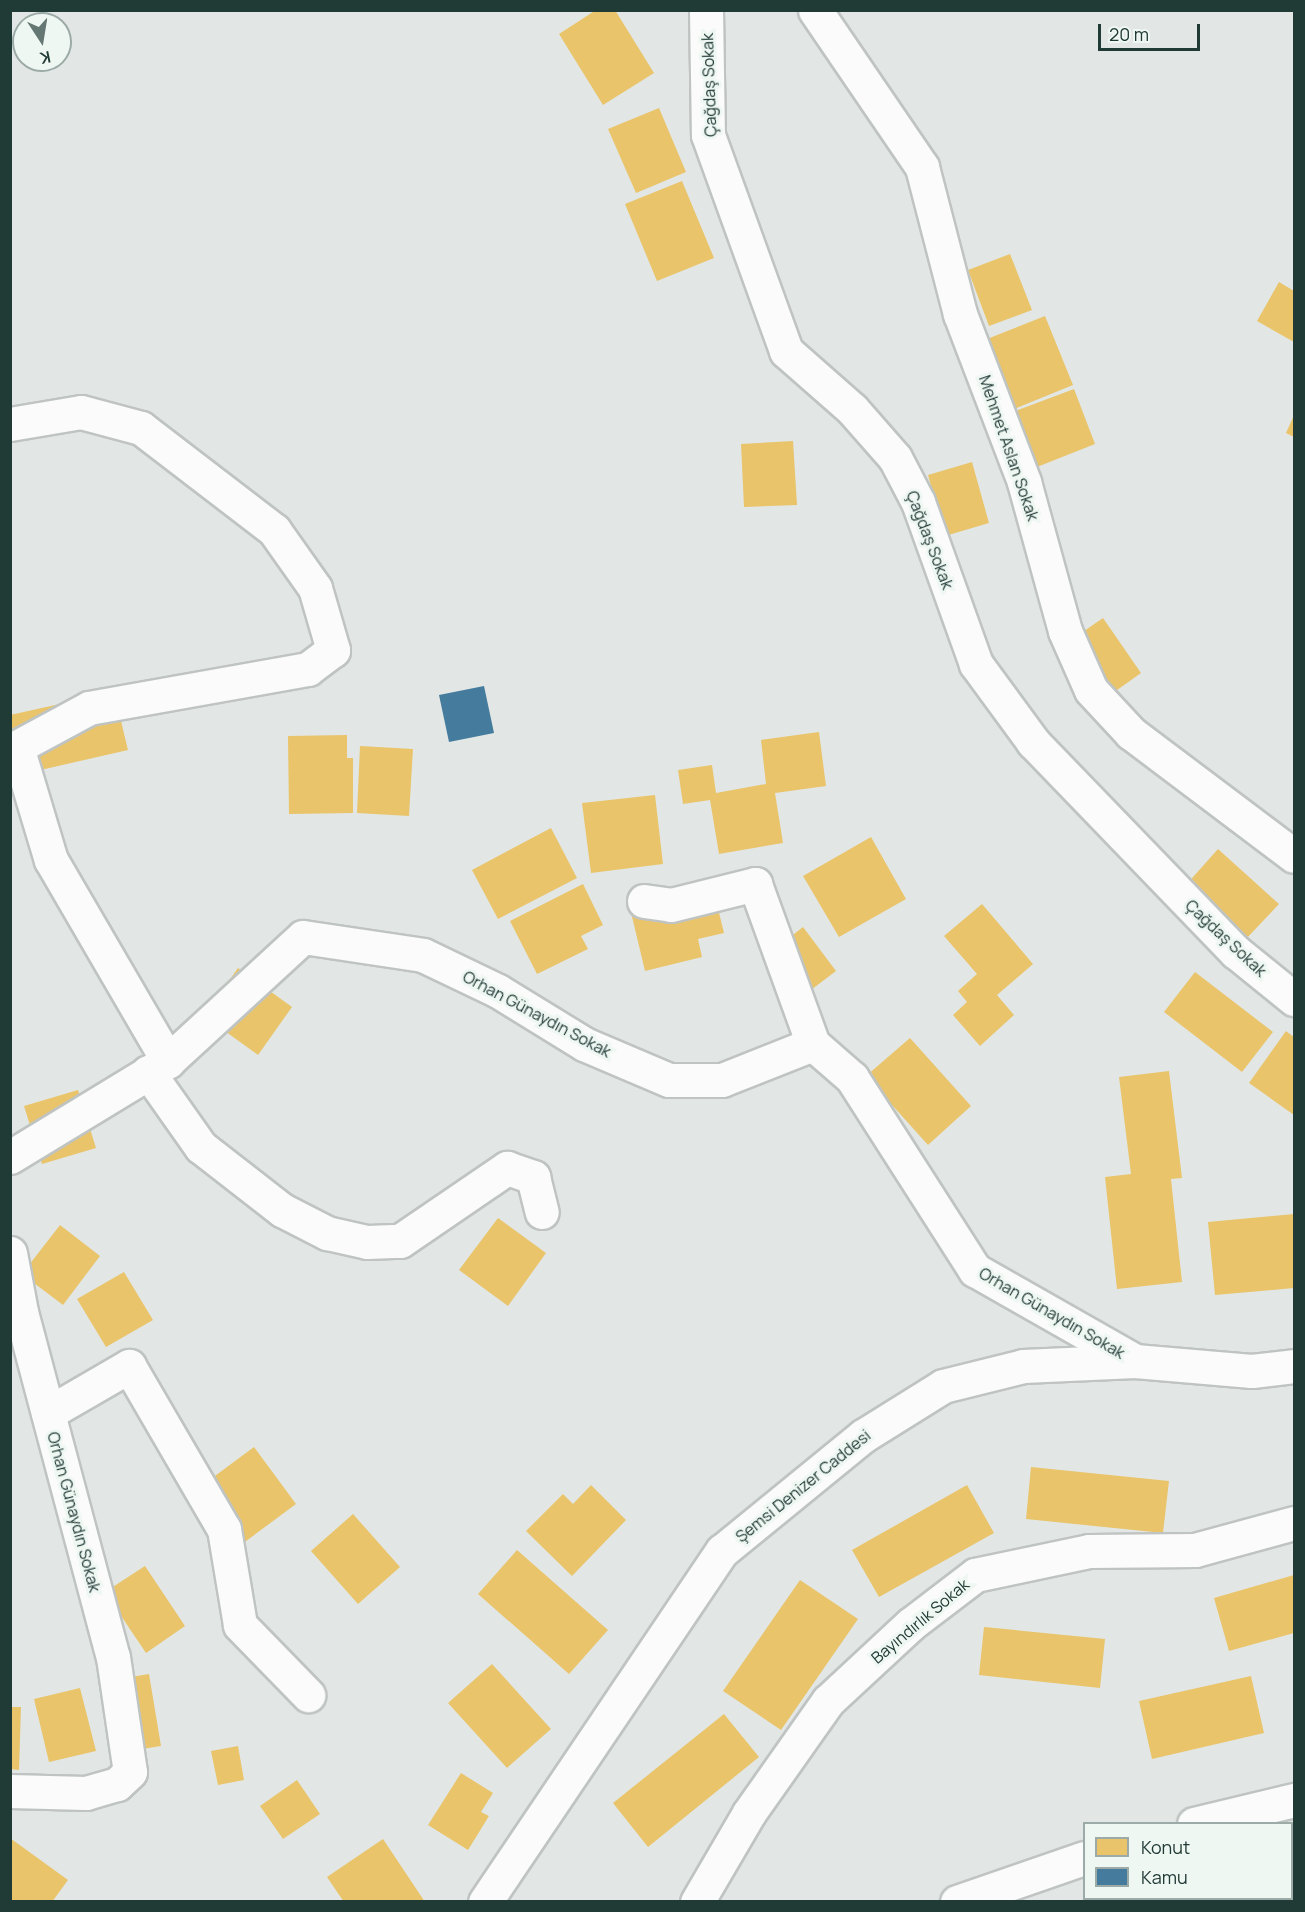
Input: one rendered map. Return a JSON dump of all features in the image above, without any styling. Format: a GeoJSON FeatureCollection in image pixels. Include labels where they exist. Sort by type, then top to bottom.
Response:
{"type":"FeatureCollection","features":[{"type":"Feature","properties":{"kind":"street","name":"Çağdaş Sokak"},"geometry":{"type":"LineString","coordinates":[[706,10],[708,135],[786,351],[852,409],[895,458],[918,502],[976,664],[1033,742],[1236,952],[1294,999]]}},
{"type":"Feature","properties":{"kind":"street","name":"Mehmet Aslan Sokak"},"geometry":{"type":"LineString","coordinates":[[815,10],[922,167],[960,314],[1024,482],[1065,631],[1091,690],[1131,733],[1294,856]]}},
{"type":"Feature","properties":{"kind":"street"},"geometry":{"type":"LineString","coordinates":[[10,424],[81,412],[141,428],[274,530],[315,588],[333,650],[308,669],[89,708],[17,747],[51,860],[201,1147],[282,1210],[327,1233],[367,1242],[400,1241],[507,1168],[533,1177],[542,1212]]}},
{"type":"Feature","properties":{"kind":"street"},"geometry":{"type":"LineString","coordinates":[[644,901],[671,905],[755,885],[813,1044]]}},
{"type":"Feature","properties":{"kind":"street","name":"Orhan Günaydın Sokak"},"geometry":{"type":"LineString","coordinates":[[10,1157],[158,1067],[303,937],[423,955],[498,991],[584,1044],[669,1080],[722,1080],[813,1044],[852,1078],[975,1270],[1135,1361]]}},
{"type":"Feature","properties":{"kind":"street","name":"Orhan Günaydın Sokak"},"geometry":{"type":"LineString","coordinates":[[10,1253],[16,1314],[48,1413],[113,1657],[130,1772],[117,1784],[86,1793],[10,1791]]}},
{"type":"Feature","properties":{"kind":"street","name":"Şemsi Denizer Caddesi"},"geometry":{"type":"LineString","coordinates":[[485,1902],[722,1551],[863,1436],[943,1386],[1023,1366],[1135,1361],[1252,1371],[1294,1366]]}},
{"type":"Feature","properties":{"kind":"street"},"geometry":{"type":"LineString","coordinates":[[48,1413],[129,1366],[224,1529],[240,1625],[308,1695]]}},
{"type":"Feature","properties":{"kind":"street","name":"Bayındırlık Sokak"},"geometry":{"type":"LineString","coordinates":[[697,1902],[749,1813],[828,1701],[911,1624],[975,1575],[1089,1551],[1195,1550],[1294,1523]]}},
{"type":"Feature","properties":{"kind":"street"},"geometry":{"type":"LineString","coordinates":[[1202,1822],[1294,1800]]}},
{"type":"Feature","properties":{"kind":"street"},"geometry":{"type":"LineString","coordinates":[[957,1902],[1083,1857]]}},
{"type":"Feature","properties":{"kind":"building: Konut"},"geometry":{"type":"Polygon","coordinates":[[[596,10],[615,10],[654,73],[603,105],[559,34],[596,10]]]}},
{"type":"Feature","properties":{"kind":"building: Konut"},"geometry":{"type":"Polygon","coordinates":[[[659,108],[686,172],[636,193],[608,129],[659,108]]]}},
{"type":"Feature","properties":{"kind":"building: Konut"},"geometry":{"type":"Polygon","coordinates":[[[682,181],[714,258],[657,281],[625,204],[682,181]]]}},
{"type":"Feature","properties":{"kind":"building: Konut"},"geometry":{"type":"Polygon","coordinates":[[[1010,254],[1032,310],[989,326],[968,270],[1010,254]]]}},
{"type":"Feature","properties":{"kind":"building: Konut"},"geometry":{"type":"Polygon","coordinates":[[[1279,282],[1294,291],[1294,342],[1257,321],[1279,282]]]}},
{"type":"Feature","properties":{"kind":"building: Konut"},"geometry":{"type":"Polygon","coordinates":[[[1045,316],[1073,385],[1009,411],[991,368],[998,365],[987,339],[1045,316]]]}},
{"type":"Feature","properties":{"kind":"building: Konut"},"geometry":{"type":"Polygon","coordinates":[[[1074,389],[1095,444],[1037,467],[1015,411],[1074,389]]]}},
{"type":"Feature","properties":{"kind":"building: Konut"},"geometry":{"type":"Polygon","coordinates":[[[1294,415],[1294,437],[1286,433],[1294,415]]]}},
{"type":"Feature","properties":{"kind":"building: Konut"},"geometry":{"type":"Polygon","coordinates":[[[793,441],[797,505],[744,507],[741,444],[793,441]]]}},
{"type":"Feature","properties":{"kind":"building: Konut"},"geometry":{"type":"Polygon","coordinates":[[[972,462],[989,523],[945,536],[928,475],[972,462]]]}},
{"type":"Feature","properties":{"kind":"building: Konut"},"geometry":{"type":"Polygon","coordinates":[[[1103,618],[1141,673],[1096,705],[1058,649],[1103,618]]]}},
{"type":"Feature","properties":{"kind":"building: Konut"},"geometry":{"type":"Polygon","coordinates":[[[114,692],[128,750],[10,777],[10,715],[114,692]]]}},
{"type":"Feature","properties":{"kind":"building: Konut"},"geometry":{"type":"Polygon","coordinates":[[[819,732],[826,786],[775,793],[783,843],[719,854],[710,800],[683,804],[678,770],[712,765],[716,793],[766,784],[761,740],[819,732]]]}},
{"type":"Feature","properties":{"kind":"building: Konut"},"geometry":{"type":"Polygon","coordinates":[[[347,735],[347,758],[353,758],[353,813],[289,814],[288,736],[347,735]]]}},
{"type":"Feature","properties":{"kind":"building: Konut"},"geometry":{"type":"Polygon","coordinates":[[[360,746],[413,749],[409,816],[357,813],[360,746]]]}},
{"type":"Feature","properties":{"kind":"building: Konut"},"geometry":{"type":"Polygon","coordinates":[[[655,795],[663,864],[591,873],[582,803],[655,795]]]}},
{"type":"Feature","properties":{"kind":"building: Konut"},"geometry":{"type":"Polygon","coordinates":[[[551,828],[577,878],[498,919],[472,870],[551,828]]]}},
{"type":"Feature","properties":{"kind":"building: Konut"},"geometry":{"type":"Polygon","coordinates":[[[871,837],[906,899],[839,937],[803,876],[871,837]]]}},
{"type":"Feature","properties":{"kind":"building: Konut"},"geometry":{"type":"Polygon","coordinates":[[[1218,849],[1279,904],[1245,940],[1185,886],[1218,849]]]}},
{"type":"Feature","properties":{"kind":"building: Konut"},"geometry":{"type":"Polygon","coordinates":[[[583,884],[603,925],[581,936],[588,949],[537,974],[510,921],[583,884]]]}},
{"type":"Feature","properties":{"kind":"building: Konut"},"geometry":{"type":"Polygon","coordinates":[[[712,884],[724,933],[698,939],[702,957],[645,971],[629,904],[712,884]]]}},
{"type":"Feature","properties":{"kind":"building: Konut"},"geometry":{"type":"Polygon","coordinates":[[[982,904],[1033,964],[997,995],[1014,1015],[980,1046],[953,1015],[967,1002],[958,991],[977,974],[944,936],[982,904]]]}},
{"type":"Feature","properties":{"kind":"building: Konut"},"geometry":{"type":"Polygon","coordinates":[[[803,927],[836,971],[795,1002],[762,959],[803,927]]]}},
{"type":"Feature","properties":{"kind":"building: Konut"},"geometry":{"type":"Polygon","coordinates":[[[238,968],[292,1007],[258,1055],[204,1016],[238,968]]]}},
{"type":"Feature","properties":{"kind":"building: Konut"},"geometry":{"type":"Polygon","coordinates":[[[1195,972],[1273,1032],[1242,1072],[1164,1012],[1195,972]]]}},
{"type":"Feature","properties":{"kind":"building: Konut"},"geometry":{"type":"Polygon","coordinates":[[[1286,1031],[1294,1037],[1294,1115],[1249,1083],[1286,1031]]]}},
{"type":"Feature","properties":{"kind":"building: Konut"},"geometry":{"type":"Polygon","coordinates":[[[910,1038],[971,1106],[928,1145],[866,1076],[910,1038]]]}},
{"type":"Feature","properties":{"kind":"building: Konut"},"geometry":{"type":"Polygon","coordinates":[[[1169,1071],[1182,1178],[1171,1179],[1182,1282],[1117,1289],[1105,1177],[1131,1174],[1119,1077],[1169,1071]]]}},
{"type":"Feature","properties":{"kind":"building: Konut"},"geometry":{"type":"Polygon","coordinates":[[[78,1090],[96,1148],[42,1164],[24,1106],[78,1090]]]}},
{"type":"Feature","properties":{"kind":"building: Konut"},"geometry":{"type":"Polygon","coordinates":[[[1294,1214],[1294,1288],[1215,1295],[1208,1222],[1294,1214]]]}},
{"type":"Feature","properties":{"kind":"building: Konut"},"geometry":{"type":"Polygon","coordinates":[[[498,1218],[546,1253],[508,1306],[459,1270],[498,1218]]]}},
{"type":"Feature","properties":{"kind":"building: Konut"},"geometry":{"type":"Polygon","coordinates":[[[60,1225],[100,1256],[63,1305],[22,1274],[60,1225]]]}},
{"type":"Feature","properties":{"kind":"building: Konut"},"geometry":{"type":"Polygon","coordinates":[[[124,1272],[153,1320],[106,1347],[77,1299],[124,1272]]]}},
{"type":"Feature","properties":{"kind":"building: Konut"},"geometry":{"type":"Polygon","coordinates":[[[254,1447],[296,1504],[242,1544],[200,1487],[254,1447]]]}},
{"type":"Feature","properties":{"kind":"building: Konut"},"geometry":{"type":"Polygon","coordinates":[[[1031,1467],[1169,1481],[1163,1533],[1026,1519],[1031,1467]]]}},
{"type":"Feature","properties":{"kind":"building: Konut"},"geometry":{"type":"Polygon","coordinates":[[[591,1485],[626,1520],[572,1576],[526,1531],[563,1494],[573,1504],[591,1485]]]}},
{"type":"Feature","properties":{"kind":"building: Konut"},"geometry":{"type":"Polygon","coordinates":[[[967,1485],[994,1533],[879,1597],[852,1550],[967,1485]]]}},
{"type":"Feature","properties":{"kind":"building: Konut"},"geometry":{"type":"Polygon","coordinates":[[[353,1514],[400,1567],[358,1604],[311,1551],[353,1514]]]}},
{"type":"Feature","properties":{"kind":"building: Konut"},"geometry":{"type":"Polygon","coordinates":[[[517,1550],[608,1630],[569,1674],[478,1594],[517,1550]]]}},
{"type":"Feature","properties":{"kind":"building: Konut"},"geometry":{"type":"Polygon","coordinates":[[[145,1566],[185,1626],[146,1653],[105,1592],[145,1566]]]}},
{"type":"Feature","properties":{"kind":"building: Konut"},"geometry":{"type":"Polygon","coordinates":[[[1294,1575],[1294,1633],[1229,1651],[1214,1598],[1294,1575]]]}},
{"type":"Feature","properties":{"kind":"building: Konut"},"geometry":{"type":"Polygon","coordinates":[[[800,1580],[858,1619],[781,1730],[723,1691],[800,1580]]]}},
{"type":"Feature","properties":{"kind":"building: Konut"},"geometry":{"type":"Polygon","coordinates":[[[984,1627],[1105,1639],[1100,1688],[979,1675],[984,1627]]]}},
{"type":"Feature","properties":{"kind":"building: Konut"},"geometry":{"type":"Polygon","coordinates":[[[492,1664],[551,1729],[507,1768],[448,1703],[492,1664]]]}},
{"type":"Feature","properties":{"kind":"building: Konut"},"geometry":{"type":"Polygon","coordinates":[[[149,1674],[161,1746],[117,1753],[106,1681],[149,1674]]]}},
{"type":"Feature","properties":{"kind":"building: Konut"},"geometry":{"type":"Polygon","coordinates":[[[1251,1676],[1264,1733],[1152,1759],[1139,1701],[1251,1676]]]}},
{"type":"Feature","properties":{"kind":"building: Konut"},"geometry":{"type":"Polygon","coordinates":[[[80,1688],[96,1751],[49,1762],[34,1699],[80,1688]]]}},
{"type":"Feature","properties":{"kind":"building: Konut"},"geometry":{"type":"Polygon","coordinates":[[[10,1707],[21,1707],[19,1770],[10,1769],[10,1707]]]}},
{"type":"Feature","properties":{"kind":"building: Konut"},"geometry":{"type":"Polygon","coordinates":[[[724,1714],[759,1757],[648,1847],[613,1803],[724,1714]]]}},
{"type":"Feature","properties":{"kind":"building: Konut"},"geometry":{"type":"Polygon","coordinates":[[[238,1746],[244,1780],[218,1785],[211,1751],[238,1746]]]}},
{"type":"Feature","properties":{"kind":"building: Konut"},"geometry":{"type":"Polygon","coordinates":[[[461,1773],[493,1793],[481,1812],[489,1816],[468,1850],[428,1825],[461,1773]]]}},
{"type":"Feature","properties":{"kind":"building: Konut"},"geometry":{"type":"Polygon","coordinates":[[[297,1780],[320,1814],[283,1839],[260,1806],[297,1780]]]}},
{"type":"Feature","properties":{"kind":"building: Konut"},"geometry":{"type":"Polygon","coordinates":[[[10,1838],[68,1880],[52,1902],[10,1902],[10,1838]]]}},
{"type":"Feature","properties":{"kind":"building: Konut"},"geometry":{"type":"Polygon","coordinates":[[[383,1839],[425,1902],[344,1902],[327,1877],[383,1839]]]}},
{"type":"Feature","properties":{"kind":"building: Konut"},"geometry":{"type":"Polygon","coordinates":[[[1294,1890],[1294,1902],[1245,1902],[1293,1900],[1294,1890]]]}},
{"type":"Feature","properties":{"kind":"building: Kamu"},"geometry":{"type":"Polygon","coordinates":[[[484,686],[494,733],[449,742],[439,695],[484,686]]]}}]}
